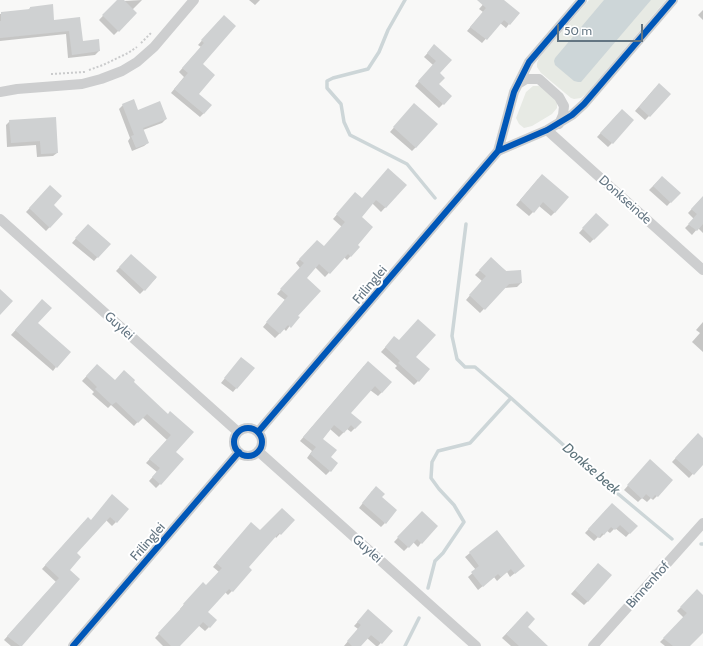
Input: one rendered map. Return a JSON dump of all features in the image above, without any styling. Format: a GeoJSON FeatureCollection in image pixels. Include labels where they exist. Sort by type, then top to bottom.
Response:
{"type":"FeatureCollection","features":[{"type":"Feature","properties":{"kind":"street"},"geometry":{"type":"LineString","coordinates":[[0,92],[17,88],[82,84],[122,71],[154,47],[194,0]]}},
{"type":"Feature","properties":{"kind":"street","name":"Frilinglei"},"geometry":{"type":"LineString","coordinates":[[258,432],[498,151],[514,92],[529,62],[582,0]]}},
{"type":"Feature","properties":{"kind":"street","name":"Frilinglei"},"geometry":{"type":"LineString","coordinates":[[498,151],[547,130],[572,115],[584,104],[673,0]]}},
{"type":"Feature","properties":{"kind":"street"},"geometry":{"type":"LineString","coordinates":[[518,84],[526,79],[539,78],[559,97],[564,106],[563,115],[559,124]]}},
{"type":"Feature","properties":{"kind":"street","name":"Donkseinde"},"geometry":{"type":"LineString","coordinates":[[547,130],[703,270]]}},
{"type":"Feature","properties":{"kind":"street","name":"Guylei"},"geometry":{"type":"LineString","coordinates":[[0,219],[238,432]]}},
{"type":"Feature","properties":{"kind":"street"},"geometry":{"type":"LineString","coordinates":[[245,428],[250,428],[258,432],[262,442],[258,451],[248,456],[239,452],[234,440],[238,432],[245,428]]}},
{"type":"Feature","properties":{"kind":"street","name":"Guylei"},"geometry":{"type":"LineString","coordinates":[[258,451],[476,646]]}},
{"type":"Feature","properties":{"kind":"street","name":"Frilinglei"},"geometry":{"type":"LineString","coordinates":[[73,646],[239,452]]}},
{"type":"Feature","properties":{"kind":"street","name":"Binnenhof"},"geometry":{"type":"LineString","coordinates":[[593,646],[703,524]]}},
{"type":"Feature","properties":{"kind":"path"},"geometry":{"type":"LineString","coordinates":[[48,75],[85,72],[102,65],[128,53],[140,45],[153,30]]}},
{"type":"Feature","properties":{"kind":"shaded area"},"geometry":{"type":"Polygon","coordinates":[[[589,0],[666,0],[586,94],[581,98],[574,99],[541,73],[537,67],[537,63],[539,58],[589,0]]]}},
{"type":"Feature","properties":{"kind":"shaded area"},"geometry":{"type":"Polygon","coordinates":[[[604,0],[651,0],[581,82],[574,81],[555,65],[555,58],[604,0]]]}},
{"type":"Feature","properties":{"kind":"shaded area"},"geometry":{"type":"Polygon","coordinates":[[[533,86],[542,87],[557,101],[557,108],[552,114],[532,126],[524,128],[519,124],[516,118],[526,92],[533,86]]]}},
{"type":"Feature","properties":{"kind":"building"},"geometry":{"type":"Polygon","coordinates":[[[117,0],[124,0],[137,13],[119,32],[102,15],[117,0]]]}},
{"type":"Feature","properties":{"kind":"building"},"geometry":{"type":"Polygon","coordinates":[[[477,0],[504,0],[520,13],[510,25],[504,20],[487,40],[470,27],[486,8],[477,0]]]}},
{"type":"Feature","properties":{"kind":"building"},"geometry":{"type":"Polygon","coordinates":[[[53,4],[54,20],[80,17],[83,41],[99,39],[100,51],[72,55],[69,31],[0,38],[1,12],[30,9],[30,7],[53,4]]]}},
{"type":"Feature","properties":{"kind":"building"},"geometry":{"type":"Polygon","coordinates":[[[224,15],[236,26],[203,64],[215,75],[199,94],[212,105],[204,114],[174,89],[188,73],[182,68],[204,43],[201,40],[224,15]]]}},
{"type":"Feature","properties":{"kind":"building"},"geometry":{"type":"Polygon","coordinates":[[[434,44],[452,60],[440,73],[445,78],[439,84],[452,96],[444,105],[418,81],[436,61],[427,53],[434,44]]]}},
{"type":"Feature","properties":{"kind":"building"},"geometry":{"type":"Polygon","coordinates":[[[659,83],[671,94],[650,117],[639,107],[659,83]]]}},
{"type":"Feature","properties":{"kind":"building"},"geometry":{"type":"Polygon","coordinates":[[[134,99],[138,110],[160,101],[167,119],[143,128],[149,143],[136,148],[131,136],[134,135],[122,104],[134,99]]]}},
{"type":"Feature","properties":{"kind":"building"},"geometry":{"type":"Polygon","coordinates":[[[414,103],[438,124],[416,148],[393,127],[414,103]]]}},
{"type":"Feature","properties":{"kind":"building"},"geometry":{"type":"Polygon","coordinates":[[[622,109],[634,120],[613,144],[600,133],[622,109]]]}},
{"type":"Feature","properties":{"kind":"building"},"geometry":{"type":"Polygon","coordinates":[[[56,117],[58,153],[41,154],[40,141],[11,143],[9,120],[56,117]]]}},
{"type":"Feature","properties":{"kind":"building"},"geometry":{"type":"Polygon","coordinates":[[[388,168],[407,185],[386,208],[376,200],[362,217],[373,227],[358,245],[360,247],[351,257],[348,254],[330,274],[319,264],[307,278],[321,291],[298,316],[300,317],[291,328],[288,325],[280,334],[266,322],[288,296],[280,289],[304,263],[299,259],[317,240],[324,246],[345,222],[336,214],[355,192],[362,198],[388,168]]]}},
{"type":"Feature","properties":{"kind":"building"},"geometry":{"type":"Polygon","coordinates":[[[542,174],[569,197],[555,213],[543,202],[534,213],[520,200],[542,174]]]}},
{"type":"Feature","properties":{"kind":"building"},"geometry":{"type":"Polygon","coordinates":[[[662,176],[681,193],[671,203],[653,186],[662,176]]]}},
{"type":"Feature","properties":{"kind":"building"},"geometry":{"type":"Polygon","coordinates":[[[50,185],[62,196],[54,205],[63,214],[50,228],[29,208],[50,185]]]}},
{"type":"Feature","properties":{"kind":"building"},"geometry":{"type":"Polygon","coordinates":[[[703,196],[703,224],[697,231],[688,224],[697,214],[691,209],[703,196]]]}},
{"type":"Feature","properties":{"kind":"building"},"geometry":{"type":"Polygon","coordinates":[[[596,213],[609,225],[594,240],[582,228],[596,213]]]}},
{"type":"Feature","properties":{"kind":"building"},"geometry":{"type":"Polygon","coordinates":[[[88,224],[111,244],[98,258],[75,238],[88,224]]]}},
{"type":"Feature","properties":{"kind":"building"},"geometry":{"type":"Polygon","coordinates":[[[131,254],[157,277],[145,291],[119,267],[131,254]]]}},
{"type":"Feature","properties":{"kind":"building"},"geometry":{"type":"Polygon","coordinates":[[[491,257],[506,271],[521,270],[522,283],[509,284],[485,310],[469,295],[486,276],[479,270],[491,257]]]}},
{"type":"Feature","properties":{"kind":"building"},"geometry":{"type":"Polygon","coordinates":[[[0,289],[13,301],[0,315],[0,289]]]}},
{"type":"Feature","properties":{"kind":"building"},"geometry":{"type":"Polygon","coordinates":[[[42,299],[52,308],[38,323],[71,352],[57,368],[15,330],[42,299]]]}},
{"type":"Feature","properties":{"kind":"building"},"geometry":{"type":"Polygon","coordinates":[[[418,319],[436,335],[416,357],[430,369],[419,382],[398,363],[400,361],[385,347],[394,336],[399,340],[418,319]]]}},
{"type":"Feature","properties":{"kind":"building"},"geometry":{"type":"Polygon","coordinates":[[[241,357],[255,368],[237,389],[224,378],[241,357]]]}},
{"type":"Feature","properties":{"kind":"building"},"geometry":{"type":"Polygon","coordinates":[[[368,361],[392,382],[382,393],[375,386],[351,413],[362,422],[355,429],[351,425],[344,433],[334,425],[323,439],[337,450],[331,457],[338,463],[331,472],[310,454],[316,447],[303,437],[368,361]]]}},
{"type":"Feature","properties":{"kind":"building"},"geometry":{"type":"Polygon","coordinates":[[[97,364],[115,380],[124,370],[135,380],[134,382],[168,414],[170,411],[194,432],[176,452],[184,459],[161,485],[152,477],[160,468],[149,459],[171,435],[147,414],[138,423],[116,402],[112,405],[95,389],[97,387],[86,376],[97,364]]]}},
{"type":"Feature","properties":{"kind":"building"},"geometry":{"type":"Polygon","coordinates":[[[698,433],[703,438],[703,465],[694,475],[675,458],[698,433]]]}},
{"type":"Feature","properties":{"kind":"building"},"geometry":{"type":"Polygon","coordinates":[[[650,459],[673,480],[658,497],[655,495],[652,499],[646,494],[642,499],[627,485],[650,459]]]}},
{"type":"Feature","properties":{"kind":"building"},"geometry":{"type":"Polygon","coordinates":[[[376,486],[385,494],[382,497],[397,510],[386,524],[362,503],[376,486]]]}},
{"type":"Feature","properties":{"kind":"building"},"geometry":{"type":"Polygon","coordinates":[[[112,494],[129,509],[117,523],[110,517],[77,553],[81,557],[70,570],[80,579],[22,646],[20,646],[7,636],[59,578],[45,565],[88,517],[91,520],[112,494]]]}},
{"type":"Feature","properties":{"kind":"building"},"geometry":{"type":"Polygon","coordinates":[[[612,503],[638,526],[630,534],[620,525],[615,530],[611,527],[604,535],[602,533],[599,538],[588,529],[612,503]]]}},
{"type":"Feature","properties":{"kind":"building"},"geometry":{"type":"Polygon","coordinates":[[[282,508],[295,520],[281,535],[279,533],[249,567],[252,570],[233,592],[229,589],[208,612],[217,620],[210,628],[203,622],[180,646],[171,646],[158,633],[203,582],[206,585],[222,568],[216,563],[251,522],[260,530],[282,508]]]}},
{"type":"Feature","properties":{"kind":"building"},"geometry":{"type":"Polygon","coordinates":[[[422,511],[438,526],[422,544],[417,539],[409,548],[397,537],[422,511]]]}},
{"type":"Feature","properties":{"kind":"building"},"geometry":{"type":"Polygon","coordinates":[[[497,530],[525,566],[515,574],[511,569],[501,577],[498,574],[483,587],[471,572],[479,566],[469,552],[497,530]]]}},
{"type":"Feature","properties":{"kind":"building"},"geometry":{"type":"Polygon","coordinates":[[[598,563],[612,575],[588,602],[575,590],[598,563]]]}},
{"type":"Feature","properties":{"kind":"building"},"geometry":{"type":"Polygon","coordinates":[[[697,589],[703,595],[703,633],[690,646],[673,646],[663,638],[687,613],[680,607],[697,589]]]}},
{"type":"Feature","properties":{"kind":"building"},"geometry":{"type":"Polygon","coordinates":[[[368,609],[393,631],[382,644],[371,635],[361,646],[352,646],[347,641],[361,625],[357,622],[368,609]]]}},
{"type":"Feature","properties":{"kind":"building"},"geometry":{"type":"Polygon","coordinates":[[[527,611],[535,619],[528,627],[548,646],[519,646],[506,634],[527,611]]]}},
{"type":"Feature","properties":{"kind":"waterway"},"geometry":{"type":"LineString","coordinates":[[405,0],[388,30],[379,52],[368,69],[333,78],[327,81],[327,88],[341,104],[344,122],[350,135],[407,164],[435,198]]}},
{"type":"Feature","properties":{"kind":"waterway"},"geometry":{"type":"LineString","coordinates":[[428,588],[435,561],[443,553],[464,522],[454,505],[431,478],[432,462],[438,451],[470,443],[511,398],[475,367],[465,367],[457,359],[452,336],[466,224]]}},
{"type":"Feature","properties":{"kind":"waterway","name":"Donkse beek"},"geometry":{"type":"LineString","coordinates":[[511,398],[617,493],[672,539]]}},
{"type":"Feature","properties":{"kind":"waterway"},"geometry":{"type":"LineString","coordinates":[[405,646],[419,618]]}},
{"type":"Feature","properties":{"kind":"cycle path"},"geometry":{"type":"LineString","coordinates":[[258,432],[498,151],[514,92],[529,62],[582,0]]}},
{"type":"Feature","properties":{"kind":"cycle path"},"geometry":{"type":"LineString","coordinates":[[498,151],[547,130],[572,115],[584,104],[673,0]]}},
{"type":"Feature","properties":{"kind":"cycle path"},"geometry":{"type":"LineString","coordinates":[[248,428],[258,432],[262,442],[258,452],[248,456],[238,452],[234,442],[238,432],[248,428]]}},
{"type":"Feature","properties":{"kind":"cycle path"},"geometry":{"type":"LineString","coordinates":[[73,646],[239,452]]}}]}
